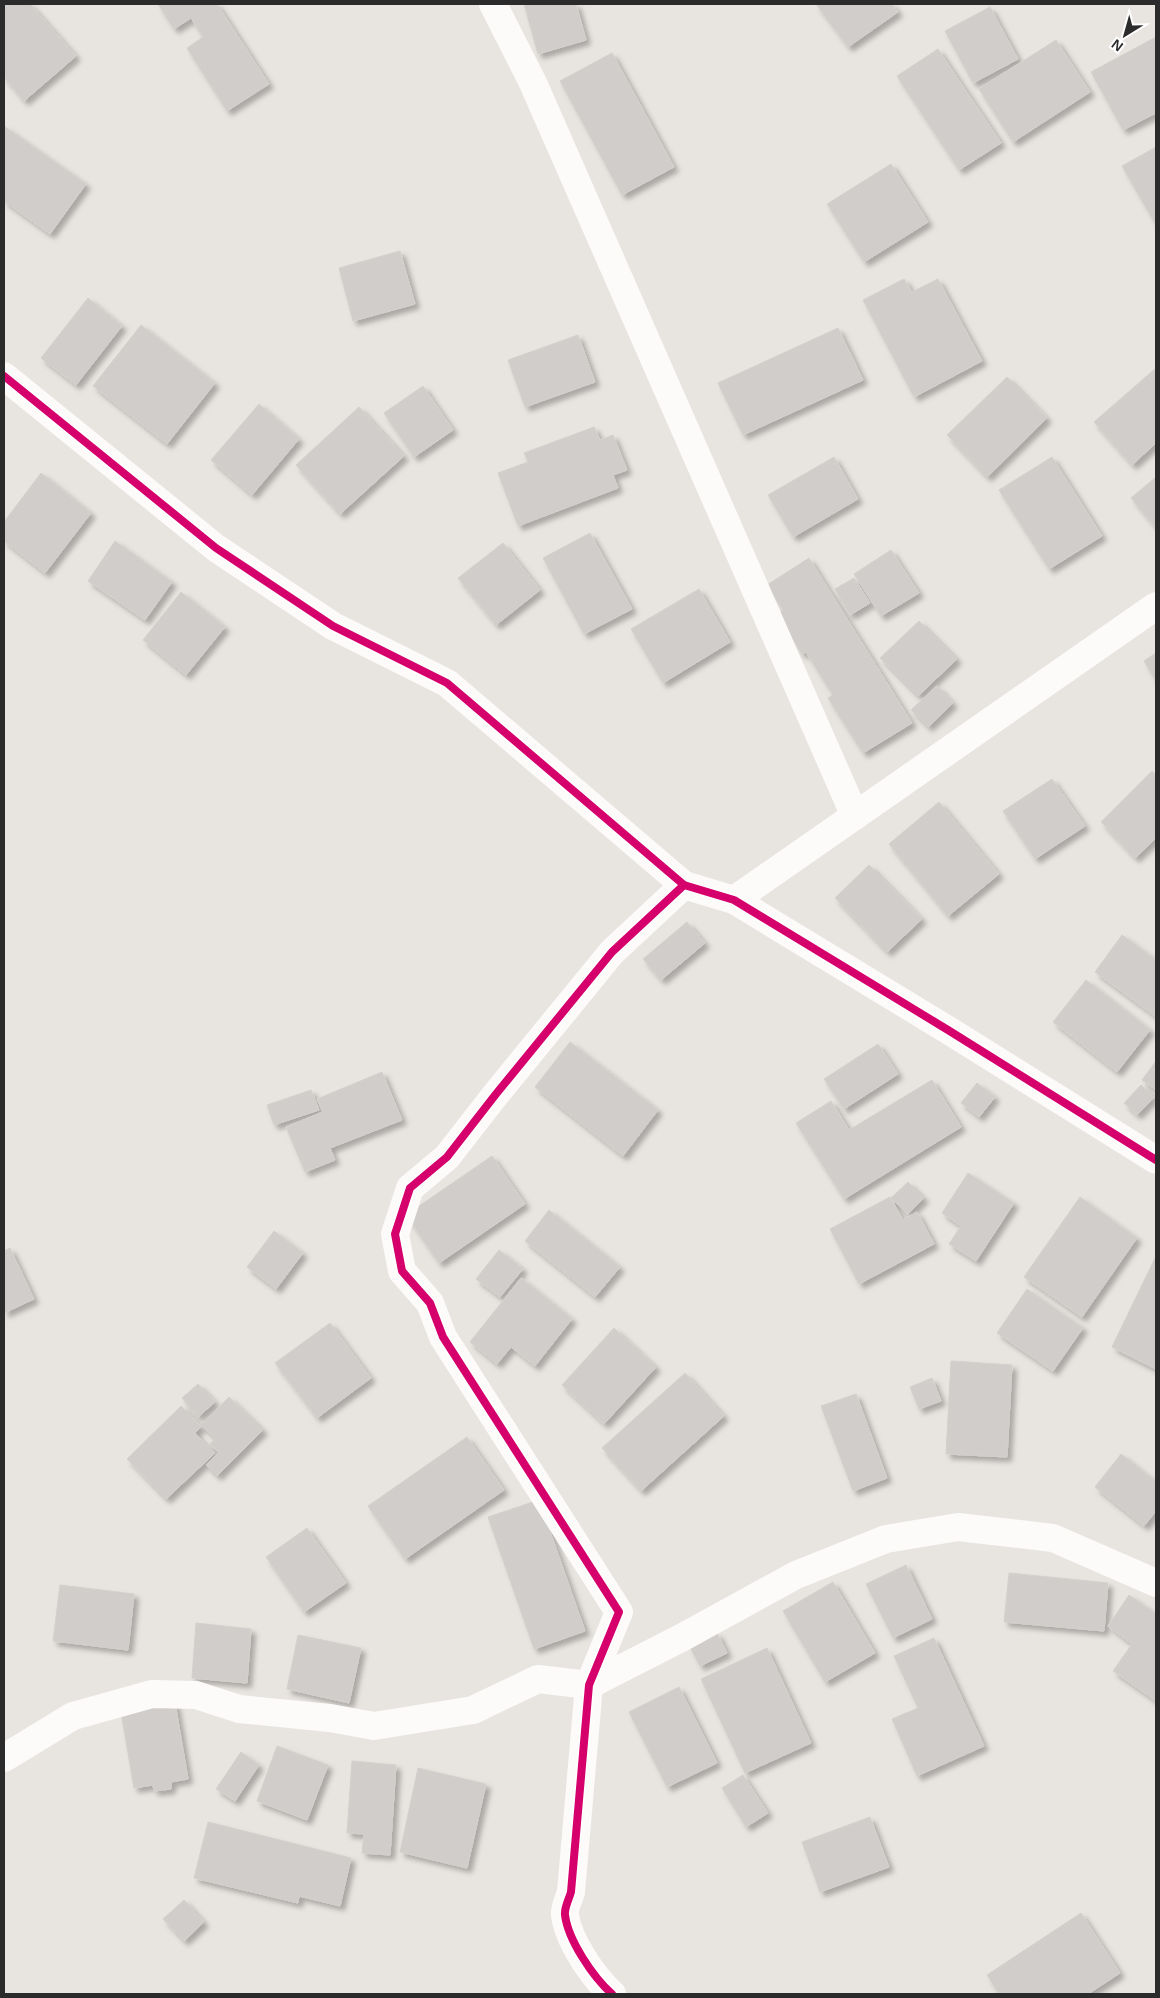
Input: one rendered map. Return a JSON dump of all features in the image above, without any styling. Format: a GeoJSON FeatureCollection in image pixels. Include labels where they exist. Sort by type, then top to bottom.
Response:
{"type":"FeatureCollection","features":[{"type":"Feature","properties":{"kind":"street"},"geometry":{"type":"LineString","coordinates":[[493,4],[533,83],[855,816]]}},
{"type":"Feature","properties":{"kind":"street"},"geometry":{"type":"LineString","coordinates":[[4,376],[216,548],[333,626],[447,683],[684,885],[734,900],[1156,1160]]}},
{"type":"Feature","properties":{"kind":"street"},"geometry":{"type":"LineString","coordinates":[[734,900],[1017,705],[1156,606]]}},
{"type":"Feature","properties":{"kind":"street"},"geometry":{"type":"LineString","coordinates":[[612,1994],[584,1959],[569,1933],[565,1912],[571,1892],[589,1685],[619,1612],[443,1337],[430,1304],[402,1271],[395,1234],[410,1188],[447,1157],[612,952],[684,885]]}},
{"type":"Feature","properties":{"kind":"street"},"geometry":{"type":"LineString","coordinates":[[4,1758],[74,1716],[152,1694],[196,1695],[239,1709],[330,1718],[374,1726],[473,1710],[538,1679],[589,1685],[683,1637],[796,1575],[886,1539],[958,1528],[1053,1538],[1156,1583]]}},
{"type":"Feature","properties":{"kind":"building"},"geometry":{"type":"Polygon","coordinates":[[[4,4],[30,4],[76,56],[24,101],[4,77],[4,4]]]}},
{"type":"Feature","properties":{"kind":"building"},"geometry":{"type":"Polygon","coordinates":[[[158,4],[217,4],[269,84],[227,111],[187,48],[203,37],[191,18],[174,29],[158,4]]]}},
{"type":"Feature","properties":{"kind":"building"},"geometry":{"type":"Polygon","coordinates":[[[524,4],[576,4],[586,40],[538,54],[524,4]]]}},
{"type":"Feature","properties":{"kind":"building"},"geometry":{"type":"Polygon","coordinates":[[[816,4],[892,4],[898,12],[848,47],[816,4]]]}},
{"type":"Feature","properties":{"kind":"building"},"geometry":{"type":"Polygon","coordinates":[[[990,7],[1018,59],[973,83],[945,31],[990,7]]]}},
{"type":"Feature","properties":{"kind":"building"},"geometry":{"type":"Polygon","coordinates":[[[1156,37],[1156,113],[1123,130],[1091,72],[1156,37]]]}},
{"type":"Feature","properties":{"kind":"building"},"geometry":{"type":"Polygon","coordinates":[[[1056,40],[1090,92],[1013,142],[979,89],[1056,40]]]}},
{"type":"Feature","properties":{"kind":"building"},"geometry":{"type":"Polygon","coordinates":[[[938,49],[1001,143],[959,170],[897,76],[938,49]]]}},
{"type":"Feature","properties":{"kind":"building"},"geometry":{"type":"Polygon","coordinates":[[[612,53],[674,167],[622,195],[560,81],[612,53]]]}},
{"type":"Feature","properties":{"kind":"building"},"geometry":{"type":"Polygon","coordinates":[[[4,126],[86,184],[50,234],[4,201],[4,126]]]}},
{"type":"Feature","properties":{"kind":"building"},"geometry":{"type":"Polygon","coordinates":[[[1156,147],[1156,225],[1122,166],[1156,147]]]}},
{"type":"Feature","properties":{"kind":"building"},"geometry":{"type":"Polygon","coordinates":[[[891,164],[928,222],[864,262],[827,204],[891,164]]]}},
{"type":"Feature","properties":{"kind":"building"},"geometry":{"type":"Polygon","coordinates":[[[400,251],[415,304],[353,321],[339,268],[400,251]]]}},
{"type":"Feature","properties":{"kind":"building"},"geometry":{"type":"Polygon","coordinates":[[[904,279],[912,292],[938,279],[982,361],[914,397],[863,300],[904,279]]]}},
{"type":"Feature","properties":{"kind":"building"},"geometry":{"type":"Polygon","coordinates":[[[88,298],[122,326],[76,385],[41,358],[88,298]]]}},
{"type":"Feature","properties":{"kind":"building"},"geometry":{"type":"Polygon","coordinates":[[[141,325],[215,383],[167,444],[93,386],[141,325]]]}},
{"type":"Feature","properties":{"kind":"building"},"geometry":{"type":"Polygon","coordinates":[[[838,328],[863,380],[743,435],[718,383],[838,328]]]}},
{"type":"Feature","properties":{"kind":"building"},"geometry":{"type":"Polygon","coordinates":[[[578,335],[595,382],[525,407],[508,360],[578,335]]]}},
{"type":"Feature","properties":{"kind":"building"},"geometry":{"type":"Polygon","coordinates":[[[1156,368],[1156,443],[1132,465],[1094,422],[1156,368]]]}},
{"type":"Feature","properties":{"kind":"building"},"geometry":{"type":"Polygon","coordinates":[[[1007,377],[1047,418],[987,477],[947,435],[1007,377]]]}},
{"type":"Feature","properties":{"kind":"building"},"geometry":{"type":"Polygon","coordinates":[[[423,386],[453,430],[414,457],[384,413],[423,386]]]}},
{"type":"Feature","properties":{"kind":"building"},"geometry":{"type":"Polygon","coordinates":[[[259,404],[299,439],[252,495],[211,460],[259,404]]]}},
{"type":"Feature","properties":{"kind":"building"},"geometry":{"type":"Polygon","coordinates":[[[359,407],[404,456],[340,514],[296,465],[359,407]]]}},
{"type":"Feature","properties":{"kind":"building"},"geometry":{"type":"Polygon","coordinates":[[[594,427],[600,440],[613,435],[627,470],[613,475],[618,488],[518,526],[498,473],[528,462],[524,453],[594,427]]]}},
{"type":"Feature","properties":{"kind":"building"},"geometry":{"type":"Polygon","coordinates":[[[834,457],[858,499],[793,537],[768,495],[834,457]]]}},
{"type":"Feature","properties":{"kind":"building"},"geometry":{"type":"Polygon","coordinates":[[[1052,457],[1102,536],[1049,569],[999,490],[1052,457]]]}},
{"type":"Feature","properties":{"kind":"building"},"geometry":{"type":"Polygon","coordinates":[[[41,473],[91,513],[45,573],[4,541],[4,522],[41,473]]]}},
{"type":"Feature","properties":{"kind":"building"},"geometry":{"type":"Polygon","coordinates":[[[1156,477],[1156,528],[1131,498],[1156,477]]]}},
{"type":"Feature","properties":{"kind":"building"},"geometry":{"type":"Polygon","coordinates":[[[590,533],[632,609],[584,634],[543,558],[590,533]]]}},
{"type":"Feature","properties":{"kind":"building"},"geometry":{"type":"Polygon","coordinates":[[[115,541],[172,582],[145,620],[88,581],[115,541]]]}},
{"type":"Feature","properties":{"kind":"building"},"geometry":{"type":"Polygon","coordinates":[[[503,543],[540,590],[496,625],[458,578],[503,543]]]}},
{"type":"Feature","properties":{"kind":"building"},"geometry":{"type":"Polygon","coordinates":[[[891,550],[919,593],[881,616],[854,574],[891,550]]]}},
{"type":"Feature","properties":{"kind":"building"},"geometry":{"type":"Polygon","coordinates":[[[809,558],[912,723],[863,753],[828,698],[833,695],[806,652],[802,654],[777,614],[783,610],[767,585],[809,558]]]}},
{"type":"Feature","properties":{"kind":"building"},"geometry":{"type":"Polygon","coordinates":[[[854,578],[870,603],[850,615],[835,589],[854,578]]]}},
{"type":"Feature","properties":{"kind":"building"},"geometry":{"type":"Polygon","coordinates":[[[699,589],[730,642],[663,683],[631,629],[699,589]]]}},
{"type":"Feature","properties":{"kind":"building"},"geometry":{"type":"Polygon","coordinates":[[[181,592],[225,627],[186,675],[143,640],[181,592]]]}},
{"type":"Feature","properties":{"kind":"building"},"geometry":{"type":"Polygon","coordinates":[[[919,621],[957,659],[918,696],[880,658],[919,621]]]}},
{"type":"Feature","properties":{"kind":"building"},"geometry":{"type":"Polygon","coordinates":[[[1156,653],[1156,681],[1144,661],[1156,653]]]}},
{"type":"Feature","properties":{"kind":"building"},"geometry":{"type":"Polygon","coordinates":[[[937,686],[953,703],[928,727],[911,710],[937,686]]]}},
{"type":"Feature","properties":{"kind":"building"},"geometry":{"type":"Polygon","coordinates":[[[1152,771],[1156,776],[1156,838],[1135,858],[1101,822],[1152,771]]]}},
{"type":"Feature","properties":{"kind":"building"},"geometry":{"type":"Polygon","coordinates":[[[1052,779],[1085,826],[1035,859],[1003,811],[1052,779]]]}},
{"type":"Feature","properties":{"kind":"building"},"geometry":{"type":"Polygon","coordinates":[[[939,802],[999,874],[948,916],[889,844],[939,802]]]}},
{"type":"Feature","properties":{"kind":"building"},"geometry":{"type":"Polygon","coordinates":[[[869,865],[922,919],[887,952],[835,898],[869,865]]]}},
{"type":"Feature","properties":{"kind":"building"},"geometry":{"type":"Polygon","coordinates":[[[687,922],[705,943],[661,980],[643,959],[687,922]]]}},
{"type":"Feature","properties":{"kind":"building"},"geometry":{"type":"Polygon","coordinates":[[[1122,935],[1156,960],[1155,1016],[1095,972],[1122,935]]]}},
{"type":"Feature","properties":{"kind":"building"},"geometry":{"type":"Polygon","coordinates":[[[1086,980],[1150,1030],[1117,1072],[1053,1022],[1086,980]]]}},
{"type":"Feature","properties":{"kind":"building"},"geometry":{"type":"Polygon","coordinates":[[[570,1042],[658,1110],[623,1156],[535,1087],[570,1042]]]}},
{"type":"Feature","properties":{"kind":"building"},"geometry":{"type":"Polygon","coordinates":[[[878,1044],[898,1074],[844,1109],[824,1079],[878,1044]]]}},
{"type":"Feature","properties":{"kind":"building"},"geometry":{"type":"Polygon","coordinates":[[[1156,1061],[1156,1090],[1142,1080],[1156,1061]]]}},
{"type":"Feature","properties":{"kind":"building"},"geometry":{"type":"Polygon","coordinates":[[[382,1072],[402,1120],[330,1148],[335,1160],[305,1172],[286,1127],[323,1112],[317,1099],[382,1072]]]}},
{"type":"Feature","properties":{"kind":"building"},"geometry":{"type":"Polygon","coordinates":[[[932,1080],[961,1127],[844,1199],[796,1123],[831,1101],[849,1130],[932,1080]]]}},
{"type":"Feature","properties":{"kind":"building"},"geometry":{"type":"Polygon","coordinates":[[[977,1083],[995,1097],[979,1117],[961,1103],[977,1083]]]}},
{"type":"Feature","properties":{"kind":"building"},"geometry":{"type":"Polygon","coordinates":[[[1141,1085],[1154,1097],[1137,1115],[1124,1103],[1141,1085]]]}},
{"type":"Feature","properties":{"kind":"building"},"geometry":{"type":"Polygon","coordinates":[[[311,1090],[319,1110],[274,1125],[267,1105],[311,1090]]]}},
{"type":"Feature","properties":{"kind":"building"},"geometry":{"type":"Polygon","coordinates":[[[492,1156],[525,1204],[439,1263],[406,1215],[492,1156]]]}},
{"type":"Feature","properties":{"kind":"building"},"geometry":{"type":"Polygon","coordinates":[[[968,1173],[1014,1203],[976,1261],[949,1244],[961,1226],[942,1213],[968,1173]]]}},
{"type":"Feature","properties":{"kind":"building"},"geometry":{"type":"Polygon","coordinates":[[[908,1182],[924,1198],[908,1214],[891,1198],[908,1182]]]}},
{"type":"Feature","properties":{"kind":"building"},"geometry":{"type":"Polygon","coordinates":[[[890,1197],[903,1220],[917,1212],[934,1244],[859,1284],[830,1229],[890,1197]]]}},
{"type":"Feature","properties":{"kind":"building"},"geometry":{"type":"Polygon","coordinates":[[[1080,1197],[1137,1238],[1082,1317],[1024,1277],[1080,1197]]]}},
{"type":"Feature","properties":{"kind":"building"},"geometry":{"type":"Polygon","coordinates":[[[549,1210],[620,1267],[595,1297],[525,1241],[549,1210]]]}},
{"type":"Feature","properties":{"kind":"building"},"geometry":{"type":"Polygon","coordinates":[[[274,1231],[303,1253],[276,1289],[247,1267],[274,1231]]]}},
{"type":"Feature","properties":{"kind":"building"},"geometry":{"type":"Polygon","coordinates":[[[10,1248],[34,1299],[4,1313],[4,1251],[10,1248]]]}},
{"type":"Feature","properties":{"kind":"building"},"geometry":{"type":"Polygon","coordinates":[[[499,1250],[523,1269],[500,1297],[476,1279],[499,1250]]]}},
{"type":"Feature","properties":{"kind":"building"},"geometry":{"type":"Polygon","coordinates":[[[1156,1256],[1156,1369],[1112,1347],[1156,1256]]]}},
{"type":"Feature","properties":{"kind":"building"},"geometry":{"type":"Polygon","coordinates":[[[521,1278],[572,1319],[535,1366],[511,1347],[497,1364],[470,1342],[521,1278]]]}},
{"type":"Feature","properties":{"kind":"building"},"geometry":{"type":"Polygon","coordinates":[[[1027,1289],[1083,1328],[1053,1371],[997,1333],[1027,1289]]]}},
{"type":"Feature","properties":{"kind":"building"},"geometry":{"type":"Polygon","coordinates":[[[330,1323],[371,1378],[317,1418],[275,1363],[330,1323]]]}},
{"type":"Feature","properties":{"kind":"building"},"geometry":{"type":"Polygon","coordinates":[[[614,1328],[656,1367],[604,1424],[562,1385],[614,1328]]]}},
{"type":"Feature","properties":{"kind":"building"},"geometry":{"type":"Polygon","coordinates":[[[951,1361],[1012,1365],[1007,1457],[946,1454],[951,1361]]]}},
{"type":"Feature","properties":{"kind":"building"},"geometry":{"type":"Polygon","coordinates":[[[685,1373],[724,1416],[641,1491],[602,1448],[685,1373]]]}},
{"type":"Feature","properties":{"kind":"building"},"geometry":{"type":"Polygon","coordinates":[[[932,1378],[941,1401],[919,1409],[910,1387],[932,1378]]]}},
{"type":"Feature","properties":{"kind":"building"},"geometry":{"type":"Polygon","coordinates":[[[198,1384],[215,1402],[198,1417],[182,1398],[198,1384]]]}},
{"type":"Feature","properties":{"kind":"building"},"geometry":{"type":"Polygon","coordinates":[[[856,1394],[887,1478],[853,1491],[821,1406],[856,1394]]]}},
{"type":"Feature","properties":{"kind":"building"},"geometry":{"type":"Polygon","coordinates":[[[229,1397],[263,1430],[217,1476],[206,1465],[219,1452],[210,1444],[215,1439],[201,1425],[229,1397]]]}},
{"type":"Feature","properties":{"kind":"building"},"geometry":{"type":"Polygon","coordinates":[[[181,1406],[201,1427],[195,1433],[215,1453],[166,1499],[127,1459],[181,1406]]]}},
{"type":"Feature","properties":{"kind":"building"},"geometry":{"type":"Polygon","coordinates":[[[467,1437],[504,1490],[405,1559],[368,1506],[467,1437]]]}},
{"type":"Feature","properties":{"kind":"building"},"geometry":{"type":"Polygon","coordinates":[[[1121,1454],[1156,1482],[1156,1511],[1144,1526],[1095,1487],[1121,1454]]]}},
{"type":"Feature","properties":{"kind":"building"},"geometry":{"type":"Polygon","coordinates":[[[539,1500],[585,1631],[534,1649],[488,1517],[539,1500]]]}},
{"type":"Feature","properties":{"kind":"building"},"geometry":{"type":"Polygon","coordinates":[[[307,1528],[346,1583],[304,1612],[266,1557],[307,1528]]]}},
{"type":"Feature","properties":{"kind":"building"},"geometry":{"type":"Polygon","coordinates":[[[906,1565],[932,1619],[893,1638],[866,1584],[906,1565]]]}},
{"type":"Feature","properties":{"kind":"building"},"geometry":{"type":"Polygon","coordinates":[[[1009,1573],[1108,1583],[1104,1631],[1004,1622],[1009,1573]]]}},
{"type":"Feature","properties":{"kind":"building"},"geometry":{"type":"Polygon","coordinates":[[[833,1582],[875,1653],[825,1682],[783,1611],[833,1582]]]}},
{"type":"Feature","properties":{"kind":"building"},"geometry":{"type":"Polygon","coordinates":[[[60,1585],[134,1594],[128,1650],[53,1641],[60,1585]]]}},
{"type":"Feature","properties":{"kind":"building"},"geometry":{"type":"Polygon","coordinates":[[[1129,1595],[1156,1614],[1156,1701],[1113,1671],[1132,1644],[1108,1626],[1129,1595]]]}},
{"type":"Feature","properties":{"kind":"building"},"geometry":{"type":"Polygon","coordinates":[[[196,1623],[251,1629],[247,1683],[192,1678],[196,1623]]]}},
{"type":"Feature","properties":{"kind":"building"},"geometry":{"type":"Polygon","coordinates":[[[717,1633],[727,1653],[700,1666],[690,1647],[717,1633]]]}},
{"type":"Feature","properties":{"kind":"building"},"geometry":{"type":"Polygon","coordinates":[[[298,1635],[361,1648],[349,1703],[287,1689],[298,1635]]]}},
{"type":"Feature","properties":{"kind":"building"},"geometry":{"type":"Polygon","coordinates":[[[934,1638],[984,1746],[917,1776],[892,1719],[918,1708],[894,1656],[934,1638]]]}},
{"type":"Feature","properties":{"kind":"building"},"geometry":{"type":"Polygon","coordinates":[[[767,1648],[811,1743],[745,1773],[701,1679],[767,1648]]]}},
{"type":"Feature","properties":{"kind":"building"},"geometry":{"type":"Polygon","coordinates":[[[679,1687],[717,1763],[667,1787],[629,1712],[679,1687]]]}},
{"type":"Feature","properties":{"kind":"building"},"geometry":{"type":"Polygon","coordinates":[[[175,1703],[188,1779],[171,1782],[171,1789],[154,1791],[153,1785],[134,1788],[121,1712],[175,1703]]]}},
{"type":"Feature","properties":{"kind":"building"},"geometry":{"type":"Polygon","coordinates":[[[277,1746],[328,1765],[307,1820],[257,1801],[277,1746]]]}},
{"type":"Feature","properties":{"kind":"building"},"geometry":{"type":"Polygon","coordinates":[[[241,1752],[259,1765],[235,1801],[216,1789],[241,1752]]]}},
{"type":"Feature","properties":{"kind":"building"},"geometry":{"type":"Polygon","coordinates":[[[352,1761],[396,1765],[390,1855],[362,1853],[364,1834],[347,1833],[352,1761]]]}},
{"type":"Feature","properties":{"kind":"building"},"geometry":{"type":"Polygon","coordinates":[[[418,1768],[486,1784],[467,1868],[400,1852],[418,1768]]]}},
{"type":"Feature","properties":{"kind":"building"},"geometry":{"type":"Polygon","coordinates":[[[743,1775],[768,1813],[746,1827],[722,1788],[743,1775]]]}},
{"type":"Feature","properties":{"kind":"building"},"geometry":{"type":"Polygon","coordinates":[[[870,1817],[889,1867],[820,1892],[802,1842],[870,1817]]]}},
{"type":"Feature","properties":{"kind":"building"},"geometry":{"type":"Polygon","coordinates":[[[208,1822],[351,1858],[340,1906],[299,1896],[298,1903],[194,1878],[208,1822]]]}},
{"type":"Feature","properties":{"kind":"building"},"geometry":{"type":"Polygon","coordinates":[[[184,1900],[204,1922],[184,1941],[163,1919],[184,1900]]]}},
{"type":"Feature","properties":{"kind":"building"},"geometry":{"type":"Polygon","coordinates":[[[1081,1913],[1120,1973],[1088,1994],[999,1994],[987,1975],[1081,1913]]]}},
{"type":"Feature","properties":{"kind":"cycle path"},"geometry":{"type":"LineString","coordinates":[[4,376],[216,548],[333,626],[447,683],[684,885],[734,900],[948,1030],[1156,1160]]}},
{"type":"Feature","properties":{"kind":"cycle path"},"geometry":{"type":"LineString","coordinates":[[612,1994],[582,1958],[571,1936],[565,1912],[571,1892],[589,1685],[619,1612],[443,1337],[430,1303],[402,1271],[395,1234],[410,1188],[447,1157],[612,952],[684,885]]}}]}
